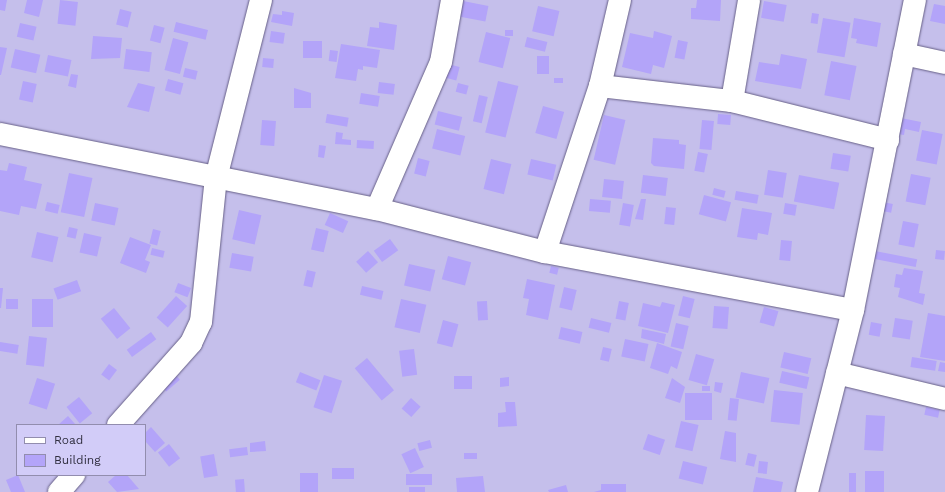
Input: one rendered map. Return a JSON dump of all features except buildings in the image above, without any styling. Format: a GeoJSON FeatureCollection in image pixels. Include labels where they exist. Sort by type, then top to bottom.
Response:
{"type":"FeatureCollection","features":[{"type":"Feature","properties":{"kind":"street"},"geometry":{"type":"LineString","coordinates":[[119,424],[191,343],[202,322],[216,178],[261,0]]}},
{"type":"Feature","properties":{"kind":"street"},"geometry":{"type":"LineString","coordinates":[[377,210],[441,62],[452,0]]}},
{"type":"Feature","properties":{"kind":"street"},"geometry":{"type":"LineString","coordinates":[[545,252],[600,86],[620,0]]}},
{"type":"Feature","properties":{"kind":"street"},"geometry":{"type":"LineString","coordinates":[[732,101],[749,0]]}},
{"type":"Feature","properties":{"kind":"street"},"geometry":{"type":"LineString","coordinates":[[807,492],[853,310],[915,0]]}},
{"type":"Feature","properties":{"kind":"street"},"geometry":{"type":"LineString","coordinates":[[904,54],[945,63]]}},
{"type":"Feature","properties":{"kind":"street"},"geometry":{"type":"LineString","coordinates":[[600,86],[732,101],[888,140]]}},
{"type":"Feature","properties":{"kind":"street"},"geometry":{"type":"LineString","coordinates":[[0,134],[377,210],[545,252],[853,310]]}},
{"type":"Feature","properties":{"kind":"street"},"geometry":{"type":"LineString","coordinates":[[837,373],[945,399]]}},
{"type":"Feature","properties":{"kind":"street"},"geometry":{"type":"LineString","coordinates":[[59,492],[73,476]]}}]}
